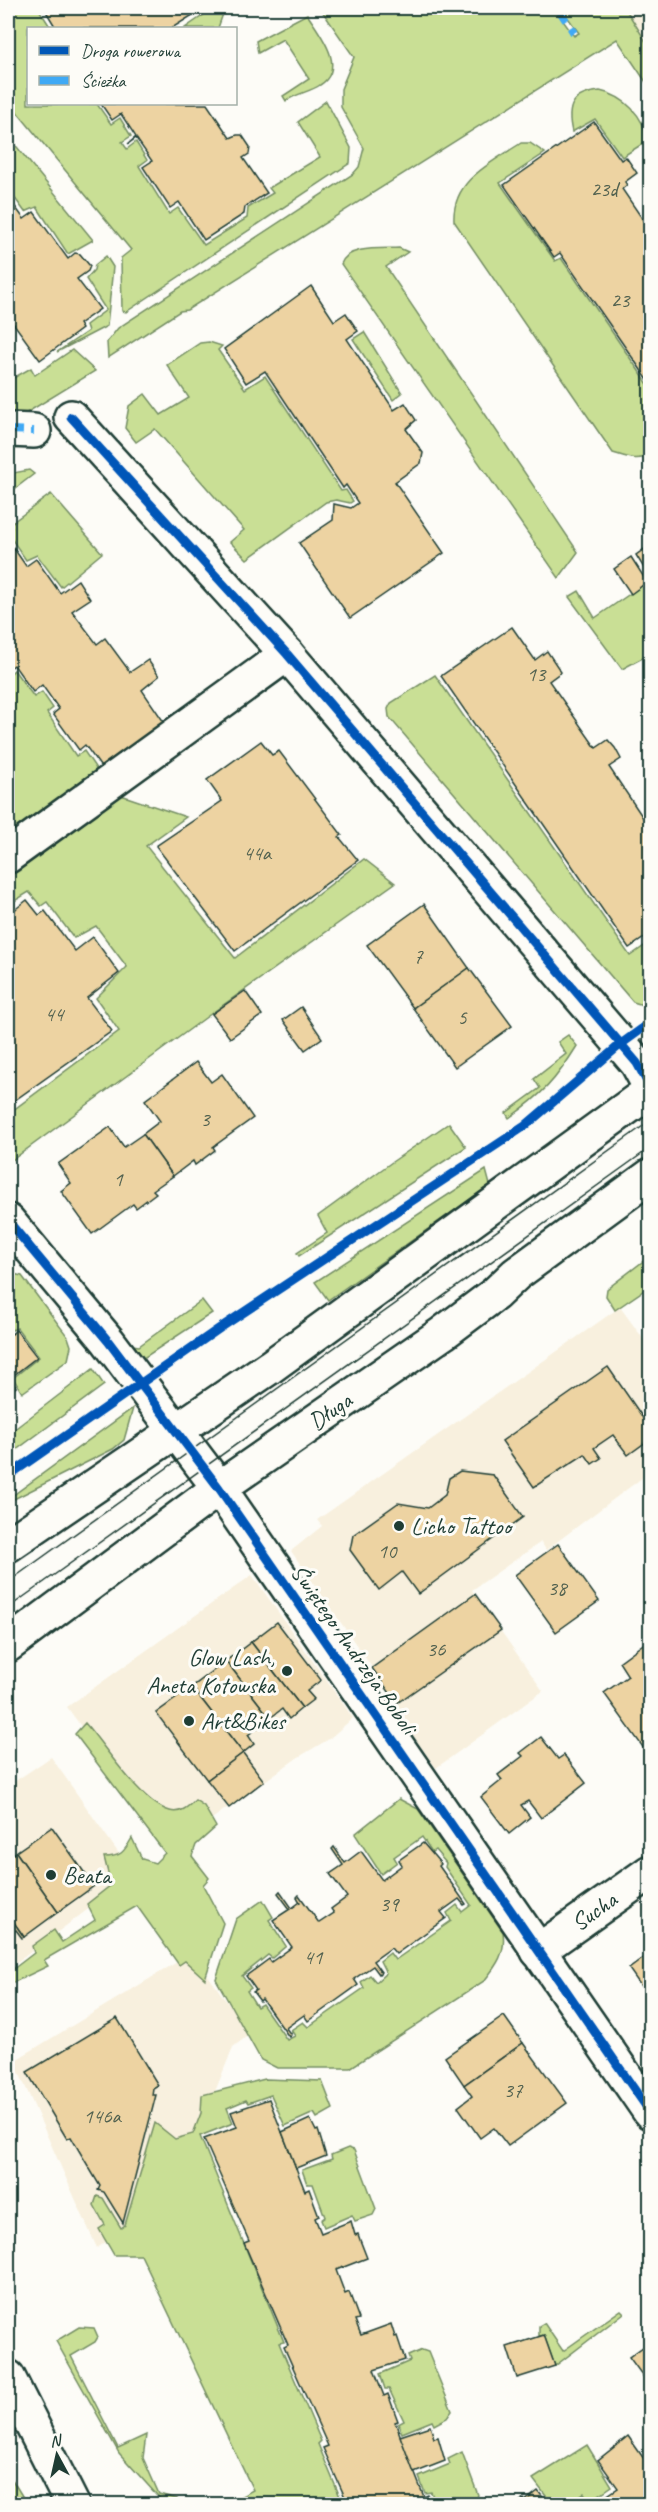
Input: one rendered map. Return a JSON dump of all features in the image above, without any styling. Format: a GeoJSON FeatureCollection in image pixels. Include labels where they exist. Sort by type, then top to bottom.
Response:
{"type":"FeatureCollection","features":[{"type":"Feature","properties":{"kind":"street"},"geometry":{"type":"LineString","coordinates":[[8,1545],[177,1432],[651,1089],[632,1056],[287,654],[71,417]]}},
{"type":"Feature","properties":{"kind":"street"},"geometry":{"type":"LineString","coordinates":[[8,855],[287,654]]}},
{"type":"Feature","properties":{"kind":"street","name":"Długa"},"geometry":{"type":"LineString","coordinates":[[8,1645],[219,1488],[443,1333],[495,1294],[516,1274],[651,1176]]}},
{"type":"Feature","properties":{"kind":"street","name":"Świętego Andrzeja Boboli"},"geometry":{"type":"LineString","coordinates":[[8,1221],[108,1341],[219,1488],[651,2112]]}},
{"type":"Feature","properties":{"kind":"street","name":"Sucha"},"geometry":{"type":"LineString","coordinates":[[538,1951],[651,1872]]}},
{"type":"Feature","properties":{"kind":"street"},"geometry":{"type":"LineString","coordinates":[[8,2377],[72,2505]]}},
{"type":"Feature","properties":{"kind":"shaded area"},"geometry":{"type":"Polygon","coordinates":[[[608,8],[650,8],[650,69],[608,8]]]}},
{"type":"Feature","properties":{"kind":"shaded area"},"geometry":{"type":"Polygon","coordinates":[[[620,1307],[650,1348],[650,1472],[546,1550],[541,1542],[472,1590],[543,1691],[436,1768],[385,1696],[389,1692],[291,1551],[322,1526],[317,1520],[620,1307]]]}},
{"type":"Feature","properties":{"kind":"shaded area"},"geometry":{"type":"Polygon","coordinates":[[[252,1575],[353,1718],[329,1739],[297,1758],[170,1849],[67,1707],[252,1575]]]}},
{"type":"Feature","properties":{"kind":"shaded area"},"geometry":{"type":"Polygon","coordinates":[[[51,1757],[134,1875],[8,1969],[8,1786],[51,1757]]]}},
{"type":"Feature","properties":{"kind":"shaded area"},"geometry":{"type":"Polygon","coordinates":[[[192,1953],[250,2034],[233,2047],[172,2198],[97,2248],[14,2061],[192,1953]]]}},
{"type":"Feature","properties":{"kind":"green space"},"geometry":{"type":"Polygon","coordinates":[[[16,8],[40,8],[50,27],[27,27],[27,105],[98,105],[111,124],[120,118],[131,136],[122,142],[127,149],[136,142],[147,160],[139,166],[169,214],[178,208],[204,245],[247,218],[248,208],[273,193],[269,188],[320,157],[298,122],[326,101],[351,148],[350,163],[126,312],[122,311],[121,258],[131,250],[8,101],[8,13],[16,8]]]}},
{"type":"Feature","properties":{"kind":"green space"},"geometry":{"type":"Polygon","coordinates":[[[214,8],[225,8],[218,27],[186,27],[214,8]]]}},
{"type":"Feature","properties":{"kind":"green space"},"geometry":{"type":"Polygon","coordinates":[[[320,8],[554,8],[574,36],[579,33],[561,8],[625,8],[650,48],[650,88],[617,39],[108,358],[107,342],[118,328],[353,174],[359,167],[364,148],[341,107],[341,89],[354,57],[320,8]]]}},
{"type":"Feature","properties":{"kind":"green space"},"geometry":{"type":"Polygon","coordinates":[[[307,14],[324,40],[331,60],[331,69],[328,78],[320,85],[286,101],[283,96],[309,79],[283,39],[258,53],[256,41],[307,14]]]}},
{"type":"Feature","properties":{"kind":"green space"},"geometry":{"type":"Polygon","coordinates":[[[600,91],[617,97],[632,108],[645,132],[647,141],[622,157],[595,119],[572,132],[570,115],[573,103],[583,95],[600,91]]]}},
{"type":"Feature","properties":{"kind":"green space"},"geometry":{"type":"Polygon","coordinates":[[[8,136],[93,240],[68,254],[37,207],[25,212],[8,189],[8,136]]]}},
{"type":"Feature","properties":{"kind":"green space"},"geometry":{"type":"Polygon","coordinates":[[[521,143],[530,143],[545,153],[500,183],[555,261],[561,258],[650,387],[650,455],[632,458],[613,453],[454,221],[459,194],[466,184],[486,166],[521,143]]]}},
{"type":"Feature","properties":{"kind":"green space"},"geometry":{"type":"Polygon","coordinates":[[[399,248],[408,252],[386,267],[578,552],[559,578],[341,264],[345,258],[358,251],[399,248]]]}},
{"type":"Feature","properties":{"kind":"green space"},"geometry":{"type":"Polygon","coordinates":[[[106,256],[113,267],[107,326],[57,352],[88,331],[86,325],[106,310],[86,279],[94,270],[95,265],[106,256]]]}},
{"type":"Feature","properties":{"kind":"green space"},"geometry":{"type":"Polygon","coordinates":[[[364,332],[402,393],[393,400],[353,339],[364,332]]]}},
{"type":"Feature","properties":{"kind":"green space"},"geometry":{"type":"Polygon","coordinates":[[[209,342],[222,346],[218,350],[245,389],[265,376],[341,491],[346,490],[353,501],[350,503],[336,500],[326,502],[247,559],[230,542],[244,530],[155,429],[136,442],[125,428],[129,406],[145,394],[161,415],[189,398],[167,365],[200,343],[209,342]]]}},
{"type":"Feature","properties":{"kind":"green space"},"geometry":{"type":"Polygon","coordinates":[[[72,350],[95,371],[18,418],[8,406],[8,381],[31,368],[35,375],[72,350]]]}},
{"type":"Feature","properties":{"kind":"green space"},"geometry":{"type":"Polygon","coordinates":[[[29,470],[34,474],[8,494],[8,474],[29,470]]]}},
{"type":"Feature","properties":{"kind":"green space"},"geometry":{"type":"Polygon","coordinates":[[[51,494],[102,553],[61,587],[37,555],[26,560],[8,534],[12,528],[10,524],[51,494]]]}},
{"type":"Feature","properties":{"kind":"green space"},"geometry":{"type":"Polygon","coordinates":[[[650,580],[650,654],[622,669],[569,597],[579,591],[595,618],[650,580]]]}},
{"type":"Feature","properties":{"kind":"green space"},"geometry":{"type":"Polygon","coordinates":[[[14,670],[34,697],[42,692],[53,708],[47,713],[76,756],[84,751],[99,773],[15,832],[8,821],[8,676],[14,670]]]}},
{"type":"Feature","properties":{"kind":"green space"},"geometry":{"type":"Polygon","coordinates":[[[435,675],[630,956],[650,942],[650,1007],[633,1002],[389,717],[388,709],[391,703],[435,675]]]}},
{"type":"Feature","properties":{"kind":"green space"},"geometry":{"type":"Polygon","coordinates":[[[115,793],[186,817],[146,846],[235,958],[364,859],[395,883],[212,1013],[8,1163],[8,1114],[119,1031],[96,998],[127,967],[96,926],[74,938],[47,902],[41,906],[29,892],[8,905],[8,873],[115,793]]]}},
{"type":"Feature","properties":{"kind":"green space"},"geometry":{"type":"Polygon","coordinates":[[[568,1035],[577,1046],[562,1068],[548,1086],[509,1118],[506,1113],[540,1088],[534,1079],[566,1054],[558,1042],[568,1035]]]}},
{"type":"Feature","properties":{"kind":"green space"},"geometry":{"type":"Polygon","coordinates":[[[449,1123],[466,1147],[299,1256],[297,1253],[327,1233],[318,1216],[449,1123]]]}},
{"type":"Feature","properties":{"kind":"green space"},"geometry":{"type":"Polygon","coordinates":[[[486,1170],[490,1185],[328,1300],[315,1282],[486,1170]]]}},
{"type":"Feature","properties":{"kind":"green space"},"geometry":{"type":"Polygon","coordinates":[[[650,1256],[650,1286],[615,1310],[606,1296],[607,1289],[650,1256]]]}},
{"type":"Feature","properties":{"kind":"green space"},"geometry":{"type":"Polygon","coordinates":[[[8,1275],[22,1276],[68,1337],[71,1346],[68,1360],[22,1393],[13,1378],[39,1357],[17,1328],[12,1330],[8,1324],[8,1275]]]}},
{"type":"Feature","properties":{"kind":"green space"},"geometry":{"type":"Polygon","coordinates":[[[202,1300],[212,1313],[139,1361],[126,1344],[139,1346],[202,1300]]]}},
{"type":"Feature","properties":{"kind":"green space"},"geometry":{"type":"Polygon","coordinates":[[[93,1369],[104,1385],[8,1456],[8,1434],[93,1369]]]}},
{"type":"Feature","properties":{"kind":"green space"},"geometry":{"type":"Polygon","coordinates":[[[133,1408],[124,1440],[113,1449],[8,1502],[8,1499],[133,1408]]]}},
{"type":"Feature","properties":{"kind":"green space"},"geometry":{"type":"Polygon","coordinates":[[[85,1723],[124,1773],[147,1797],[159,1806],[174,1812],[184,1809],[195,1800],[204,1806],[216,1827],[196,1845],[192,1856],[209,1878],[203,1885],[223,1923],[205,1979],[185,1961],[179,1965],[137,1906],[44,1960],[48,1966],[8,1985],[8,1973],[34,1953],[32,1946],[54,1930],[62,1942],[95,1920],[87,1904],[111,1885],[104,1857],[121,1853],[132,1838],[142,1859],[155,1863],[165,1853],[75,1734],[85,1723]]]}},
{"type":"Feature","properties":{"kind":"green space"},"geometry":{"type":"Polygon","coordinates":[[[399,1799],[418,1809],[503,1932],[502,1953],[484,1981],[350,2068],[277,2068],[261,2060],[216,1979],[236,1919],[263,1900],[273,1917],[269,1920],[286,1946],[272,1958],[268,1955],[242,1976],[251,1988],[247,1991],[257,2007],[262,2004],[287,2040],[295,2036],[291,2030],[303,2022],[308,2027],[364,1988],[361,1982],[370,1975],[376,1982],[386,1973],[380,1961],[390,1953],[395,1960],[451,1921],[447,1913],[457,1905],[462,1912],[471,1905],[445,1867],[446,1863],[435,1850],[432,1852],[422,1837],[394,1857],[397,1862],[381,1874],[355,1834],[399,1799]]]}},
{"type":"Feature","properties":{"kind":"green space"},"geometry":{"type":"Polygon","coordinates":[[[265,2079],[322,2081],[333,2109],[317,2118],[314,2113],[285,2126],[271,2095],[248,2103],[246,2100],[227,2108],[233,2123],[200,2136],[284,2342],[279,2343],[321,2441],[318,2444],[343,2504],[227,2504],[253,2490],[141,2255],[114,2255],[99,2229],[105,2225],[94,2205],[97,2196],[103,2198],[121,2228],[125,2225],[155,2123],[175,2139],[193,2134],[201,2113],[202,2095],[265,2079]]]}},
{"type":"Feature","properties":{"kind":"green space"},"geometry":{"type":"Polygon","coordinates":[[[348,2148],[354,2150],[376,2209],[373,2215],[355,2221],[352,2215],[324,2227],[321,2220],[325,2217],[313,2184],[307,2184],[302,2170],[332,2159],[331,2155],[348,2148]]]}},
{"type":"Feature","properties":{"kind":"green space"},"geometry":{"type":"Polygon","coordinates":[[[621,2310],[624,2313],[555,2366],[544,2335],[539,2336],[539,2326],[544,2323],[563,2351],[621,2310]]]}},
{"type":"Feature","properties":{"kind":"green space"},"geometry":{"type":"Polygon","coordinates":[[[79,2327],[94,2328],[98,2337],[95,2342],[71,2356],[118,2448],[146,2435],[143,2458],[159,2494],[177,2499],[180,2504],[165,2504],[119,2453],[56,2341],[79,2327]]]}},
{"type":"Feature","properties":{"kind":"green space"},"geometry":{"type":"Polygon","coordinates":[[[422,2350],[428,2352],[452,2411],[447,2418],[434,2425],[432,2421],[402,2433],[398,2424],[404,2421],[389,2389],[385,2389],[380,2374],[410,2361],[408,2356],[422,2350]]]}},
{"type":"Feature","properties":{"kind":"green space"},"geometry":{"type":"Polygon","coordinates":[[[587,2445],[612,2486],[590,2501],[584,2493],[567,2504],[552,2504],[533,2479],[587,2445]]]}},
{"type":"Feature","properties":{"kind":"green space"},"geometry":{"type":"Polygon","coordinates":[[[462,2452],[478,2495],[474,2504],[436,2504],[431,2492],[425,2493],[419,2477],[450,2464],[448,2459],[462,2452]]]}},
{"type":"Feature","properties":{"kind":"green space"},"geometry":{"type":"Polygon","coordinates":[[[8,2473],[27,2504],[8,2504],[8,2473]]]}},
{"type":"Feature","properties":{"kind":"building"},"geometry":{"type":"Polygon","coordinates":[[[44,8],[204,8],[174,27],[55,27],[44,8]]]}},
{"type":"Feature","properties":{"kind":"building"},"geometry":{"type":"Polygon","coordinates":[[[102,105],[208,105],[230,138],[242,135],[250,147],[249,154],[243,158],[267,193],[245,207],[244,214],[204,240],[179,202],[170,208],[143,167],[152,161],[136,138],[128,144],[136,137],[121,114],[112,120],[102,105]]]}},
{"type":"Feature","properties":{"kind":"building"},"geometry":{"type":"Polygon","coordinates":[[[594,122],[621,160],[626,157],[637,173],[625,182],[627,185],[622,189],[650,230],[650,383],[560,253],[554,257],[504,185],[594,122]]]}},
{"type":"Feature","properties":{"kind":"building"},"geometry":{"type":"Polygon","coordinates":[[[8,197],[24,219],[34,212],[68,259],[75,253],[80,254],[90,266],[88,271],[77,279],[100,309],[79,324],[82,329],[40,360],[14,324],[9,328],[8,326],[8,197]]]}},
{"type":"Feature","properties":{"kind":"building"},"geometry":{"type":"Polygon","coordinates":[[[311,286],[334,321],[346,313],[358,331],[347,339],[394,410],[405,403],[416,420],[406,429],[423,453],[421,463],[395,482],[444,553],[350,618],[299,543],[333,520],[334,504],[351,508],[358,503],[346,485],[343,488],[265,371],[246,383],[224,349],[311,286]]]}},
{"type":"Feature","properties":{"kind":"building"},"geometry":{"type":"Polygon","coordinates":[[[8,540],[26,566],[36,559],[60,593],[78,580],[90,599],[72,611],[97,644],[105,638],[130,672],[148,660],[159,676],[142,690],[166,725],[103,770],[85,745],[79,750],[53,714],[59,709],[42,685],[33,692],[14,665],[8,670],[8,540]]]}},
{"type":"Feature","properties":{"kind":"building"},"geometry":{"type":"Polygon","coordinates":[[[650,545],[650,578],[636,555],[650,545]]]}},
{"type":"Feature","properties":{"kind":"building"},"geometry":{"type":"Polygon","coordinates":[[[631,557],[647,582],[631,594],[614,569],[631,557]]]}},
{"type":"Feature","properties":{"kind":"building"},"geometry":{"type":"Polygon","coordinates":[[[512,627],[535,660],[547,651],[561,672],[549,681],[596,748],[608,740],[615,748],[621,759],[609,767],[650,828],[650,934],[629,948],[441,676],[512,627]]]}},
{"type":"Feature","properties":{"kind":"building"},"geometry":{"type":"Polygon","coordinates":[[[261,741],[272,755],[279,751],[342,835],[339,837],[358,860],[235,951],[156,846],[222,801],[207,780],[261,741]]]}},
{"type":"Feature","properties":{"kind":"building"},"geometry":{"type":"Polygon","coordinates":[[[27,900],[39,915],[45,911],[75,951],[93,937],[119,973],[87,998],[112,1031],[8,1105],[8,915],[27,900]]]}},
{"type":"Feature","properties":{"kind":"building"},"geometry":{"type":"Polygon","coordinates":[[[424,904],[469,968],[413,1008],[367,945],[424,904]]]}},
{"type":"Feature","properties":{"kind":"building"},"geometry":{"type":"Polygon","coordinates":[[[469,968],[512,1026],[455,1067],[413,1008],[469,968]]]}},
{"type":"Feature","properties":{"kind":"building"},"geometry":{"type":"Polygon","coordinates":[[[245,991],[262,1015],[230,1038],[212,1014],[245,991]]]}},
{"type":"Feature","properties":{"kind":"building"},"geometry":{"type":"Polygon","coordinates":[[[301,1007],[322,1038],[305,1050],[283,1020],[301,1007]]]}},
{"type":"Feature","properties":{"kind":"building"},"geometry":{"type":"Polygon","coordinates":[[[196,1062],[211,1082],[222,1074],[253,1118],[213,1147],[215,1150],[195,1165],[193,1161],[173,1176],[143,1134],[160,1121],[145,1100],[196,1062]]]}},
{"type":"Feature","properties":{"kind":"building"},"geometry":{"type":"Polygon","coordinates":[[[110,1127],[124,1147],[143,1134],[173,1176],[153,1190],[156,1193],[136,1208],[133,1204],[92,1234],[61,1191],[71,1183],[58,1164],[110,1127]]]}},
{"type":"Feature","properties":{"kind":"building"},"geometry":{"type":"Polygon","coordinates":[[[8,1327],[12,1334],[16,1330],[37,1357],[10,1378],[16,1387],[8,1393],[8,1327]]]}},
{"type":"Feature","properties":{"kind":"building"},"geometry":{"type":"Polygon","coordinates":[[[608,1367],[650,1428],[650,1439],[628,1455],[613,1435],[594,1448],[601,1458],[592,1464],[585,1454],[534,1487],[502,1441],[608,1367]]]}},
{"type":"Feature","properties":{"kind":"building"},"geometry":{"type":"Polygon","coordinates":[[[460,1471],[493,1475],[523,1517],[418,1594],[402,1572],[379,1590],[350,1550],[353,1535],[398,1503],[428,1508],[445,1495],[449,1478],[460,1471]]]}},
{"type":"Feature","properties":{"kind":"building"},"geometry":{"type":"Polygon","coordinates":[[[558,1544],[599,1601],[556,1632],[515,1575],[558,1544]]]}},
{"type":"Feature","properties":{"kind":"building"},"geometry":{"type":"Polygon","coordinates":[[[475,1594],[501,1630],[397,1703],[372,1668],[475,1594]]]}},
{"type":"Feature","properties":{"kind":"building"},"geometry":{"type":"Polygon","coordinates":[[[277,1622],[321,1680],[307,1691],[314,1699],[302,1708],[251,1642],[277,1622]]]}},
{"type":"Feature","properties":{"kind":"building"},"geometry":{"type":"Polygon","coordinates":[[[251,1642],[302,1708],[289,1719],[282,1709],[270,1718],[226,1661],[251,1642]]]}},
{"type":"Feature","properties":{"kind":"building"},"geometry":{"type":"Polygon","coordinates":[[[646,1642],[650,1648],[650,1757],[604,1693],[628,1676],[619,1662],[646,1642]]]}},
{"type":"Feature","properties":{"kind":"building"},"geometry":{"type":"Polygon","coordinates":[[[226,1661],[270,1718],[248,1735],[254,1744],[243,1753],[192,1687],[226,1661]]]}},
{"type":"Feature","properties":{"kind":"building"},"geometry":{"type":"Polygon","coordinates":[[[192,1687],[243,1753],[207,1780],[156,1713],[192,1687]]]}},
{"type":"Feature","properties":{"kind":"building"},"geometry":{"type":"Polygon","coordinates":[[[541,1737],[558,1759],[564,1755],[586,1783],[541,1818],[528,1801],[521,1805],[530,1817],[509,1834],[481,1797],[502,1780],[498,1775],[523,1756],[520,1753],[541,1737]]]}},
{"type":"Feature","properties":{"kind":"building"},"geometry":{"type":"Polygon","coordinates":[[[243,1753],[264,1781],[229,1808],[207,1780],[243,1753]]]}},
{"type":"Feature","properties":{"kind":"building"},"geometry":{"type":"Polygon","coordinates":[[[52,1827],[94,1886],[58,1912],[16,1852],[52,1827]]]}},
{"type":"Feature","properties":{"kind":"building"},"geometry":{"type":"Polygon","coordinates":[[[423,1843],[441,1864],[439,1866],[466,1904],[464,1905],[459,1899],[441,1912],[446,1918],[396,1954],[391,1948],[373,1961],[381,1972],[379,1974],[373,1966],[354,1979],[358,1985],[308,2021],[304,2015],[286,2028],[291,2035],[289,2037],[262,1999],[260,2001],[253,1992],[256,1990],[246,1976],[269,1959],[271,1962],[292,1947],[273,1920],[290,1909],[278,1893],[280,1891],[292,1908],[300,1902],[297,1897],[299,1895],[319,1923],[334,1913],[331,1909],[347,1897],[330,1874],[343,1865],[332,1849],[334,1847],[345,1863],[361,1851],[382,1880],[402,1865],[399,1860],[423,1843]]]}},
{"type":"Feature","properties":{"kind":"building"},"geometry":{"type":"Polygon","coordinates":[[[16,1852],[58,1912],[24,1937],[8,1914],[8,1858],[16,1852]]]}},
{"type":"Feature","properties":{"kind":"building"},"geometry":{"type":"Polygon","coordinates":[[[8,1914],[24,1937],[22,1938],[16,1930],[8,1935],[8,1914]]]}},
{"type":"Feature","properties":{"kind":"building"},"geometry":{"type":"Polygon","coordinates":[[[650,1945],[650,1999],[629,1969],[649,1954],[645,1950],[650,1945]]]}},
{"type":"Feature","properties":{"kind":"building"},"geometry":{"type":"Polygon","coordinates":[[[504,2016],[523,2043],[464,2085],[445,2057],[504,2016]]]}},
{"type":"Feature","properties":{"kind":"building"},"geometry":{"type":"Polygon","coordinates":[[[117,2018],[158,2085],[153,2088],[152,2095],[156,2095],[123,2223],[104,2192],[98,2190],[100,2186],[71,2137],[67,2139],[27,2072],[117,2018]]]}},
{"type":"Feature","properties":{"kind":"building"},"geometry":{"type":"Polygon","coordinates":[[[523,2043],[567,2103],[508,2146],[494,2128],[480,2138],[458,2107],[472,2096],[464,2085],[523,2043]]]}},
{"type":"Feature","properties":{"kind":"building"},"geometry":{"type":"Polygon","coordinates":[[[269,2099],[305,2191],[309,2189],[319,2216],[315,2218],[321,2233],[351,2221],[355,2235],[358,2234],[367,2258],[336,2270],[345,2294],[349,2292],[359,2319],[355,2320],[361,2335],[391,2324],[395,2337],[397,2336],[405,2360],[374,2370],[384,2396],[388,2394],[398,2421],[395,2422],[424,2497],[428,2495],[431,2504],[348,2504],[323,2448],[328,2446],[284,2347],[288,2345],[244,2243],[249,2241],[204,2139],[237,2127],[231,2112],[269,2099]]]}},
{"type":"Feature","properties":{"kind":"building"},"geometry":{"type":"Polygon","coordinates":[[[310,2119],[316,2131],[318,2130],[326,2156],[296,2168],[282,2132],[310,2119]]]}},
{"type":"Feature","properties":{"kind":"building"},"geometry":{"type":"Polygon","coordinates":[[[544,2335],[555,2366],[517,2378],[507,2347],[544,2335]]]}},
{"type":"Feature","properties":{"kind":"building"},"geometry":{"type":"Polygon","coordinates":[[[650,2342],[650,2386],[629,2357],[650,2342]]]}},
{"type":"Feature","properties":{"kind":"building"},"geometry":{"type":"Polygon","coordinates":[[[430,2426],[434,2438],[438,2437],[445,2461],[414,2473],[400,2436],[430,2426]]]}},
{"type":"Feature","properties":{"kind":"building"},"geometry":{"type":"Polygon","coordinates":[[[628,2436],[650,2465],[650,2504],[594,2504],[618,2488],[598,2460],[628,2436]]]}},
{"type":"Feature","properties":{"kind":"building"},"geometry":{"type":"Polygon","coordinates":[[[538,2491],[548,2504],[515,2504],[524,2499],[525,2501],[538,2491]]]}},
{"type":"Feature","properties":{"kind":"tram line"},"geometry":{"type":"LineString","coordinates":[[8,1582],[650,1121]]}},
{"type":"Feature","properties":{"kind":"tram line"},"geometry":{"type":"LineString","coordinates":[[8,1608],[650,1148]]}},
{"type":"Feature","properties":{"kind":"marked path"},"geometry":{"type":"LineString","coordinates":[[558,8],[574,33]]}},
{"type":"Feature","properties":{"kind":"marked path"},"geometry":{"type":"LineString","coordinates":[[8,430],[34,431]]}},
{"type":"Feature","properties":{"kind":"cycle path"},"geometry":{"type":"LineString","coordinates":[[71,417],[287,654],[637,1063],[650,1087]]}},
{"type":"Feature","properties":{"kind":"cycle path"},"geometry":{"type":"LineString","coordinates":[[8,1476],[220,1328],[525,1126],[621,1044],[650,1023]]}},
{"type":"Feature","properties":{"kind":"cycle path"},"geometry":{"type":"LineString","coordinates":[[8,1221],[108,1341],[219,1488],[650,2112]]}},
{"type":"Feature","properties":{"kind":"place","name":"Licho Tattoo"},"geometry":{"type":"Point","coordinates":[399,1526]}},
{"type":"Feature","properties":{"kind":"place","name":"Glow Lash, Aneta Kotowska"},"geometry":{"type":"Point","coordinates":[287,1671]}},
{"type":"Feature","properties":{"kind":"place","name":"Art&Bikes"},"geometry":{"type":"Point","coordinates":[189,1721]}},
{"type":"Feature","properties":{"kind":"place","name":"Beata"},"geometry":{"type":"Point","coordinates":[51,1875]}}]}
